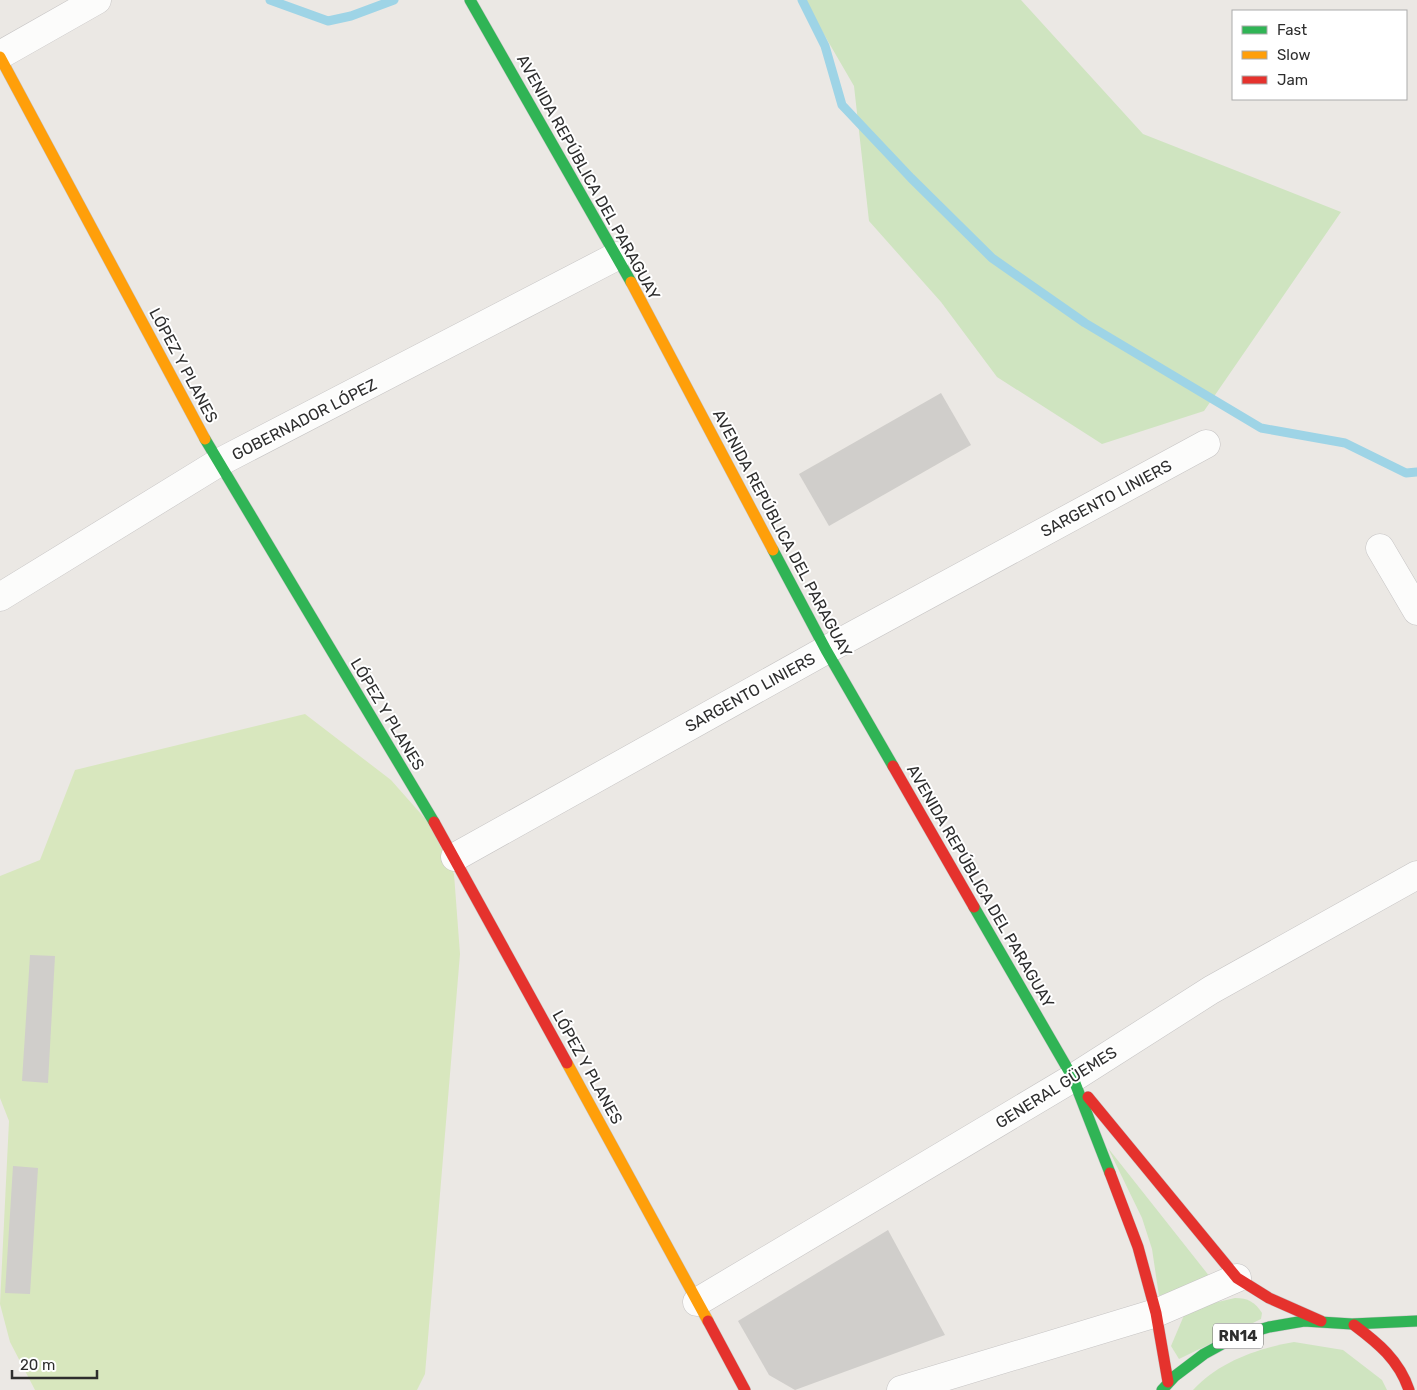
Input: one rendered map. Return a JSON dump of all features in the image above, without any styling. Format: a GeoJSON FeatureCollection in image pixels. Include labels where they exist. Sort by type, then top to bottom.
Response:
{"type":"FeatureCollection","features":[{"type":"Feature","properties":{"kind":"main road","name":"AVENIDA REPÚBLICA DEL PARAGUAY"},"geometry":{"type":"LineString","coordinates":[[470,0],[617,256],[826,650],[1073,1078],[1138,1247],[1156,1313],[1165,1386]]}},
{"type":"Feature","properties":{"kind":"main road","name":"LÓPEZ Y PLANES"},"geometry":{"type":"LineString","coordinates":[[0,56],[218,464],[454,857],[745,1390]]}},
{"type":"Feature","properties":{"kind":"main road","name":"AVENIDA REPÚBLICA DEL PARAGUAY"},"geometry":{"type":"LineString","coordinates":[[1073,1078],[1237,1278],[1268,1298],[1321,1321]]}},
{"type":"Feature","properties":{"kind":"main road","name":"RN14"},"geometry":{"type":"LineString","coordinates":[[1165,1386],[1204,1353],[1228,1339],[1280,1325],[1321,1321],[1354,1325],[1417,1321]]}},
{"type":"Feature","properties":{"kind":"main road","name":"RN14"},"geometry":{"type":"LineString","coordinates":[[1354,1325],[1388,1350],[1406,1379],[1409,1390]]}},
{"type":"Feature","properties":{"kind":"street"},"geometry":{"type":"LineString","coordinates":[[0,56],[97,0]]}},
{"type":"Feature","properties":{"kind":"street","name":"GOBERNADOR LÓPEZ"},"geometry":{"type":"LineString","coordinates":[[0,597],[218,464],[617,256]]}},
{"type":"Feature","properties":{"kind":"street","name":"SARGENTO LINIERS"},"geometry":{"type":"LineString","coordinates":[[454,857],[826,650],[1206,444]]}},
{"type":"Feature","properties":{"kind":"street"},"geometry":{"type":"LineString","coordinates":[[1380,548],[1417,611]]}},
{"type":"Feature","properties":{"kind":"street","name":"GENERAL GÜEMES"},"geometry":{"type":"LineString","coordinates":[[697,1302],[1073,1078],[1211,990],[1417,875]]}},
{"type":"Feature","properties":{"kind":"street"},"geometry":{"type":"LineString","coordinates":[[901,1390],[1156,1313],[1237,1278]]}},
{"type":"Feature","properties":{"kind":"green space"},"geometry":{"type":"Polygon","coordinates":[[[804,0],[1021,0],[1143,134],[1341,212],[1204,411],[1102,444],[997,377],[941,302],[869,221],[854,86],[804,0]]]}},
{"type":"Feature","properties":{"kind":"green space"},"geometry":{"type":"Polygon","coordinates":[[[305,714],[391,780],[429,823],[454,874],[460,954],[425,1374],[417,1390],[35,1390],[10,1342],[0,1304],[9,1121],[0,1098],[0,876],[40,860],[75,770],[305,714]]]}},
{"type":"Feature","properties":{"kind":"green space"},"geometry":{"type":"Polygon","coordinates":[[[1108,1148],[1210,1277],[1159,1296],[1152,1249],[1142,1218],[1108,1148]]]}},
{"type":"Feature","properties":{"kind":"green space"},"geometry":{"type":"Polygon","coordinates":[[[1235,1298],[1254,1303],[1262,1313],[1261,1319],[1179,1359],[1171,1346],[1185,1313],[1205,1305],[1235,1298]]]}},
{"type":"Feature","properties":{"kind":"green space"},"geometry":{"type":"Polygon","coordinates":[[[1294,1342],[1343,1350],[1382,1380],[1387,1390],[1193,1390],[1203,1380],[1226,1364],[1253,1352],[1294,1342]]]}},
{"type":"Feature","properties":{"kind":"building"},"geometry":{"type":"Polygon","coordinates":[[[941,393],[971,445],[829,526],[799,474],[941,393]]]}},
{"type":"Feature","properties":{"kind":"building"},"geometry":{"type":"Polygon","coordinates":[[[30,955],[55,956],[48,1083],[22,1081],[30,955]]]}},
{"type":"Feature","properties":{"kind":"building"},"geometry":{"type":"Polygon","coordinates":[[[13,1166],[38,1168],[30,1294],[5,1293],[13,1166]]]}},
{"type":"Feature","properties":{"kind":"building"},"geometry":{"type":"Polygon","coordinates":[[[888,1230],[945,1335],[795,1390],[769,1375],[738,1321],[888,1230]]]}},
{"type":"Feature","properties":{"kind":"waterway"},"geometry":{"type":"LineString","coordinates":[[270,0],[328,21],[351,16],[394,0]]}},
{"type":"Feature","properties":{"kind":"waterway"},"geometry":{"type":"LineString","coordinates":[[802,0],[825,46],[842,105],[911,178],[992,258],[1085,323],[1261,428],[1345,443],[1406,473],[1417,472]]}},
{"type":"Feature","properties":{"kind":"traffic: fast"},"geometry":{"type":"LineString","coordinates":[[470,0],[631,282]]}},
{"type":"Feature","properties":{"kind":"traffic: fast"},"geometry":{"type":"LineString","coordinates":[[205,439],[434,822]]}},
{"type":"Feature","properties":{"kind":"traffic: fast"},"geometry":{"type":"LineString","coordinates":[[773,550],[826,650],[893,766]]}},
{"type":"Feature","properties":{"kind":"traffic: fast"},"geometry":{"type":"LineString","coordinates":[[974,907],[1073,1078],[1110,1173]]}},
{"type":"Feature","properties":{"kind":"traffic: fast"},"geometry":{"type":"LineString","coordinates":[[1162,1390],[1175,1376],[1204,1354],[1235,1337],[1269,1327],[1304,1321],[1352,1324],[1417,1321]]}},
{"type":"Feature","properties":{"kind":"traffic: slow"},"geometry":{"type":"LineString","coordinates":[[0,57],[205,439]]}},
{"type":"Feature","properties":{"kind":"traffic: slow"},"geometry":{"type":"LineString","coordinates":[[631,282],[773,550]]}},
{"type":"Feature","properties":{"kind":"traffic: slow"},"geometry":{"type":"LineString","coordinates":[[567,1063],[708,1321]]}},
{"type":"Feature","properties":{"kind":"traffic: jam"},"geometry":{"type":"LineString","coordinates":[[893,766],[974,907]]}},
{"type":"Feature","properties":{"kind":"traffic: jam"},"geometry":{"type":"LineString","coordinates":[[434,822],[567,1063]]}},
{"type":"Feature","properties":{"kind":"traffic: jam"},"geometry":{"type":"LineString","coordinates":[[1088,1097],[1237,1278],[1269,1298],[1321,1321]]}},
{"type":"Feature","properties":{"kind":"traffic: jam"},"geometry":{"type":"LineString","coordinates":[[1110,1173],[1138,1247],[1156,1313],[1168,1382]]}},
{"type":"Feature","properties":{"kind":"traffic: jam"},"geometry":{"type":"LineString","coordinates":[[708,1321],[745,1390]]}},
{"type":"Feature","properties":{"kind":"traffic: jam"},"geometry":{"type":"LineString","coordinates":[[1354,1325],[1394,1361],[1405,1379],[1409,1390]]}}]}
